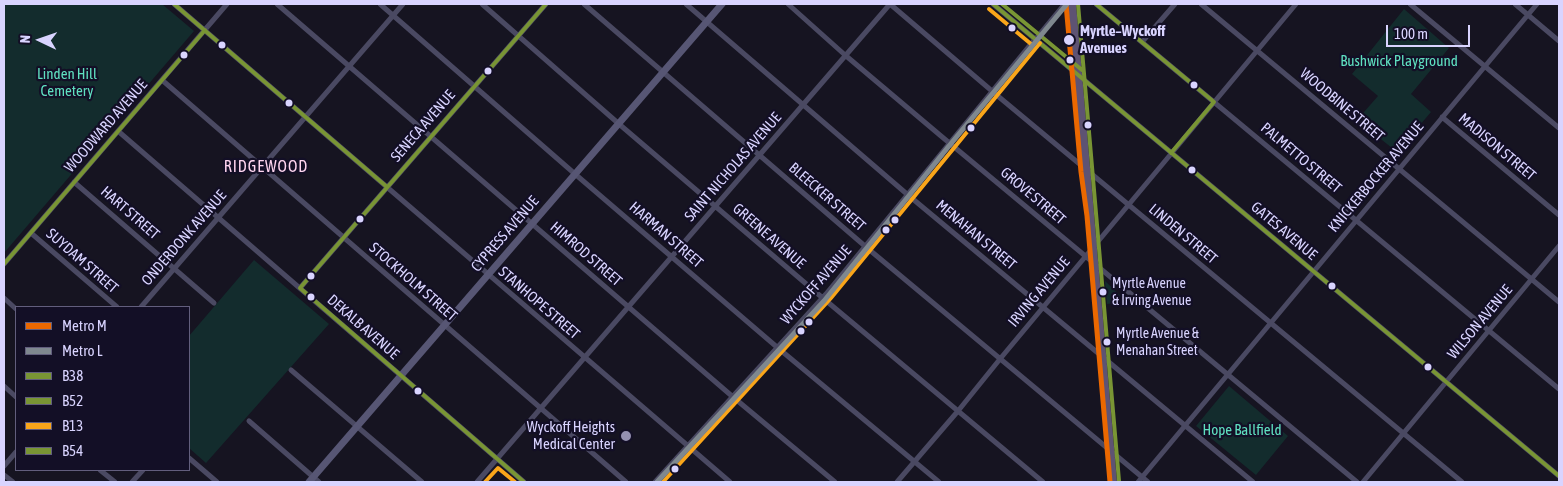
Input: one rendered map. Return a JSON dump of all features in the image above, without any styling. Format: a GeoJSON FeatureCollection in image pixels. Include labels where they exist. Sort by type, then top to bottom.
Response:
{"type":"FeatureCollection","features":[{"type":"Feature","properties":{"kind":"main road","name":"CYPRESS AVENUE"},"geometry":{"type":"LineString","coordinates":[[314,481],[357,427],[722,4]]}},
{"type":"Feature","properties":{"kind":"main road"},"geometry":{"type":"LineString","coordinates":[[1072,4],[1113,482]]}},
{"type":"Feature","properties":{"kind":"street","name":"STANHOPE STREET"},"geometry":{"type":"LineString","coordinates":[[174,4],[730,482]]}},
{"type":"Feature","properties":{"kind":"street","name":"WOODWARD AVENUE"},"geometry":{"type":"LineString","coordinates":[[4,264],[227,4]]}},
{"type":"Feature","properties":{"kind":"street","name":"HIMROD STREET"},"geometry":{"type":"LineString","coordinates":[[277,4],[732,397],[835,482]]}},
{"type":"Feature","properties":{"kind":"street","name":"HARMAN STREET"},"geometry":{"type":"LineString","coordinates":[[380,4],[778,348],[939,482]]}},
{"type":"Feature","properties":{"kind":"street","name":"ONDERDONK AVENUE"},"geometry":{"type":"LineString","coordinates":[[142,306],[404,4]]}},
{"type":"Feature","properties":{"kind":"street","name":"GREENE AVENUE"},"geometry":{"type":"LineString","coordinates":[[482,4],[823,298],[1043,482]]}},
{"type":"Feature","properties":{"kind":"street","name":"SENECA AVENUE"},"geometry":{"type":"LineString","coordinates":[[300,288],[546,4]]}},
{"type":"Feature","properties":{"kind":"street","name":"BLEECKER STREET"},"geometry":{"type":"LineString","coordinates":[[584,4],[866,247],[1148,482]]}},
{"type":"Feature","properties":{"kind":"street","name":"MENAHAN STREET"},"geometry":{"type":"LineString","coordinates":[[686,4],[908,195],[1253,482]]}},
{"type":"Feature","properties":{"kind":"street","name":"GROVE STREET"},"geometry":{"type":"LineString","coordinates":[[788,4],[845,55],[1357,482]]}},
{"type":"Feature","properties":{"kind":"street","name":"SAINT NICHOLAS AVENUE"},"geometry":{"type":"LineString","coordinates":[[477,482],[890,4]]}},
{"type":"Feature","properties":{"kind":"street","name":"LINDEN STREET"},"geometry":{"type":"LineString","coordinates":[[890,4],[1128,205],[1462,482]]}},
{"type":"Feature","properties":{"kind":"street","name":"GATES AVENUE"},"geometry":{"type":"LineString","coordinates":[[993,4],[1559,476]]}},
{"type":"Feature","properties":{"kind":"street","name":"WYCKOFF AVENUE"},"geometry":{"type":"LineString","coordinates":[[655,482],[823,298],[1064,4]]}},
{"type":"Feature","properties":{"kind":"street","name":"PALMETTO STREET"},"geometry":{"type":"LineString","coordinates":[[1096,4],[1559,389]]}},
{"type":"Feature","properties":{"kind":"street"},"geometry":{"type":"LineString","coordinates":[[1142,42],[1174,4]]}},
{"type":"Feature","properties":{"kind":"street","name":"WOODBINE STREET"},"geometry":{"type":"LineString","coordinates":[[1201,4],[1559,302]]}},
{"type":"Feature","properties":{"kind":"street","name":"IRVING AVENUE"},"geometry":{"type":"LineString","coordinates":[[897,482],[1296,4]]}},
{"type":"Feature","properties":{"kind":"street"},"geometry":{"type":"LineString","coordinates":[[1410,4],[1559,128]]}},
{"type":"Feature","properties":{"kind":"street"},"geometry":{"type":"LineString","coordinates":[[1515,4],[1559,41]]}},
{"type":"Feature","properties":{"kind":"street","name":"KNICKERBOCKER AVENUE"},"geometry":{"type":"LineString","coordinates":[[1138,482],[1537,4]]}},
{"type":"Feature","properties":{"kind":"street","name":"STOCKHOLM STREET"},"geometry":{"type":"LineString","coordinates":[[162,80],[626,482]]}},
{"type":"Feature","properties":{"kind":"street","name":"MADISON STREET"},"geometry":{"type":"LineString","coordinates":[[1442,117],[1559,215]]}},
{"type":"Feature","properties":{"kind":"street","name":"DEKALB AVENUE"},"geometry":{"type":"LineString","coordinates":[[118,131],[524,482]]}},
{"type":"Feature","properties":{"kind":"street","name":"HART STREET"},"geometry":{"type":"LineString","coordinates":[[74,182],[214,303]]}},
{"type":"Feature","properties":{"kind":"street","name":"SUYDAM STREET"},"geometry":{"type":"LineString","coordinates":[[31,233],[116,306]]}},
{"type":"Feature","properties":{"kind":"street","name":"WILSON AVENUE"},"geometry":{"type":"LineString","coordinates":[[1363,482],[1559,246]]}},
{"type":"Feature","properties":{"kind":"street"},"geometry":{"type":"LineString","coordinates":[[4,298],[15,308]]}},
{"type":"Feature","properties":{"kind":"street"},"geometry":{"type":"LineString","coordinates":[[291,370],[422,482]]}},
{"type":"Feature","properties":{"kind":"street"},"geometry":{"type":"LineString","coordinates":[[4,386],[15,396]]}},
{"type":"Feature","properties":{"kind":"street"},"geometry":{"type":"LineString","coordinates":[[249,421],[314,481]]}},
{"type":"Feature","properties":{"kind":"street"},"geometry":{"type":"LineString","coordinates":[[4,466],[15,453]]}},
{"type":"Feature","properties":{"kind":"street"},"geometry":{"type":"LineString","coordinates":[[190,459],[217,482]]}},
{"type":"Feature","properties":{"kind":"street"},"geometry":{"type":"LineString","coordinates":[[101,471],[115,482]]}},
{"type":"Feature","properties":{"kind":"street"},"geometry":{"type":"LineString","coordinates":[[132,482],[142,471]]}},
{"type":"Feature","properties":{"kind":"street"},"geometry":{"type":"LineString","coordinates":[[4,474],[13,482]]}},
{"type":"Feature","properties":{"kind":"green space","name":"Linden Hill Cemetery"},"geometry":{"type":"Polygon","coordinates":[[[4,4],[162,4],[194,31],[4,253],[4,4]]]}},
{"type":"Feature","properties":{"kind":"green space","name":"Bushwick Playground"},"geometry":{"type":"Polygon","coordinates":[[[1404,9],[1449,48],[1411,94],[1431,112],[1397,152],[1357,120],[1378,96],[1352,74],[1404,9]]]}},
{"type":"Feature","properties":{"kind":"green space"},"geometry":{"type":"Polygon","coordinates":[[[254,260],[329,324],[206,463],[190,449],[190,335],[254,260]]]}},
{"type":"Feature","properties":{"kind":"green space"},"geometry":{"type":"Polygon","coordinates":[[[1105,281],[1121,296],[1116,303],[1107,304],[1105,281]]]}},
{"type":"Feature","properties":{"kind":"green space","name":"Hope Ballfield"},"geometry":{"type":"Polygon","coordinates":[[[1229,386],[1288,436],[1256,475],[1196,426],[1229,386]]]}},
{"type":"Feature","properties":{"kind":"metro line","name":"M"},"geometry":{"type":"LineString","coordinates":[[1066,4],[1110,482]]}},
{"type":"Feature","properties":{"kind":"metro line","name":"L"},"geometry":{"type":"LineString","coordinates":[[657,482],[824,301],[1067,4]]}},
{"type":"Feature","properties":{"kind":"transit line","name":"B38"},"geometry":{"type":"LineString","coordinates":[[174,4],[387,187]]}},
{"type":"Feature","properties":{"kind":"transit line","name":"B38"},"geometry":{"type":"LineString","coordinates":[[300,288],[546,4]]}},
{"type":"Feature","properties":{"kind":"transit line","name":"B52"},"geometry":{"type":"LineString","coordinates":[[993,4],[1559,476]]}},
{"type":"Feature","properties":{"kind":"transit line","name":"B54"},"geometry":{"type":"LineString","coordinates":[[1002,4],[1082,70]]}},
{"type":"Feature","properties":{"kind":"transit line","name":"B54"},"geometry":{"type":"LineString","coordinates":[[1078,4],[1119,481]]}},
{"type":"Feature","properties":{"kind":"transit line","name":"B52"},"geometry":{"type":"LineString","coordinates":[[1096,4],[1214,102],[1171,153]]}},
{"type":"Feature","properties":{"kind":"transit line","name":"B13"},"geometry":{"type":"LineString","coordinates":[[989,9],[1031,44]]}},
{"type":"Feature","properties":{"kind":"transit line","name":"B38"},"geometry":{"type":"LineString","coordinates":[[4,264],[205,30]]}},
{"type":"Feature","properties":{"kind":"transit line","name":"B13"},"geometry":{"type":"LineString","coordinates":[[663,482],[831,298],[1040,43]]}},
{"type":"Feature","properties":{"kind":"transit line","name":"B38"},"geometry":{"type":"LineString","coordinates":[[300,288],[524,482]]}},
{"type":"Feature","properties":{"kind":"transit line","name":"B13"},"geometry":{"type":"LineString","coordinates":[[485,482],[498,468],[515,482]]}},
{"type":"Feature","properties":{"kind":"place","name":"Myrtle–Wyckoff Avenues"},"geometry":{"type":"Point","coordinates":[1069,40]}},
{"type":"Feature","properties":{"kind":"place","name":"Myrtle Avenue & Irving Avenue"},"geometry":{"type":"Point","coordinates":[1103,292]}},
{"type":"Feature","properties":{"kind":"place","name":"Myrtle Avenue & Menahan Street"},"geometry":{"type":"Point","coordinates":[1107,342]}},
{"type":"Feature","properties":{"kind":"place","name":"Wyckoff Heights Medical Center"},"geometry":{"type":"Point","coordinates":[626,436]}},
{"type":"Feature","properties":{"kind":"district","name":"RIDGEWOOD"},"geometry":{"type":"Point","coordinates":[266,167]}}]}
